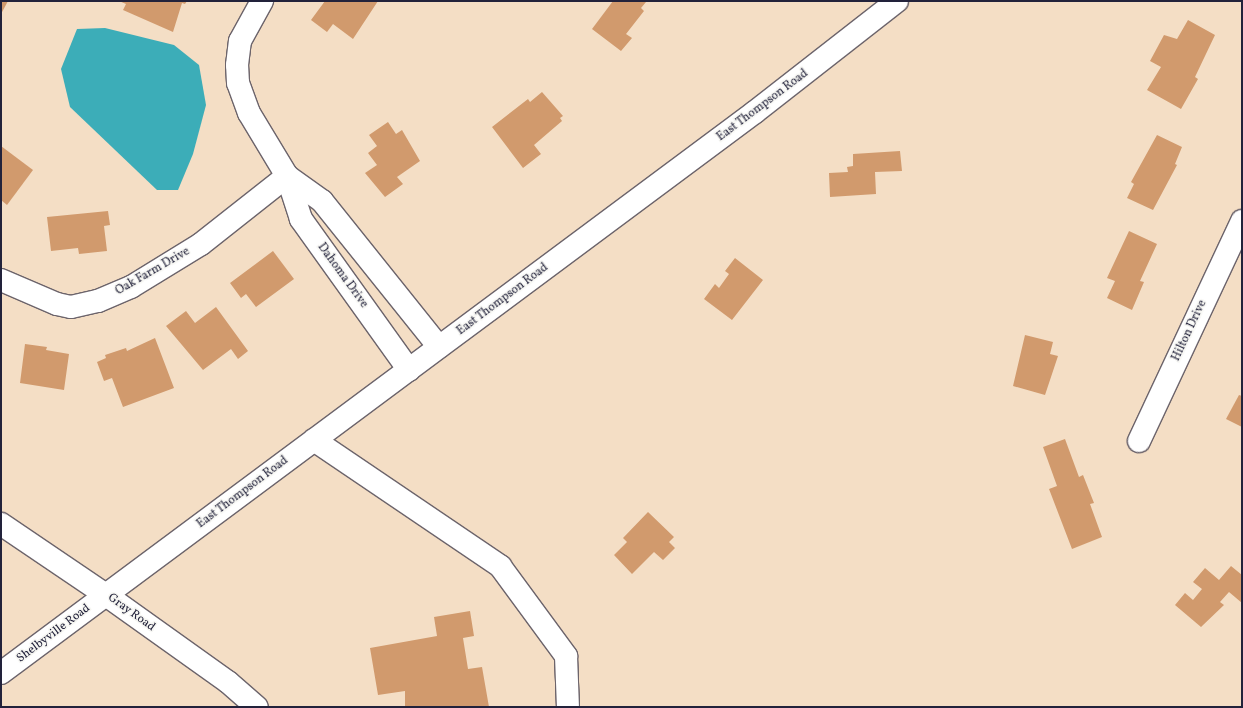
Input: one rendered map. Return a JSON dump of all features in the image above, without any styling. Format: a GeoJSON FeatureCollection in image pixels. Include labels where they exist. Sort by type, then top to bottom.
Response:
{"type":"FeatureCollection","features":[{"type":"Feature","properties":{"kind":"street","name":"Dahoma Drive"},"geometry":{"type":"LineString","coordinates":[[262,1],[240,41],[237,64],[238,83],[249,113],[287,176],[301,219],[409,370]]}},
{"type":"Feature","properties":{"kind":"street","name":"East Thompson Road"},"geometry":{"type":"LineString","coordinates":[[106,595],[755,112],[897,1]]}},
{"type":"Feature","properties":{"kind":"street","name":"Dahoma Drive"},"geometry":{"type":"LineString","coordinates":[[287,176],[322,201],[439,347]]}},
{"type":"Feature","properties":{"kind":"street","name":"Oak Farm Drive"},"geometry":{"type":"LineString","coordinates":[[1,280],[57,304],[71,307],[98,301],[131,287],[201,244],[287,176]]}},
{"type":"Feature","properties":{"kind":"street","name":"Hilton Drive"},"geometry":{"type":"LineString","coordinates":[[1139,442],[1242,221]]}},
{"type":"Feature","properties":{"kind":"street"},"geometry":{"type":"LineString","coordinates":[[314,440],[500,566],[566,656],[568,707]]}},
{"type":"Feature","properties":{"kind":"street","name":"Gray Road"},"geometry":{"type":"LineString","coordinates":[[1,524],[106,595],[228,682],[257,707]]}},
{"type":"Feature","properties":{"kind":"street","name":"Shelbyville Road"},"geometry":{"type":"LineString","coordinates":[[1,673],[106,595]]}},
{"type":"Feature","properties":{"kind":"water"},"geometry":{"type":"Polygon","coordinates":[[[105,28],[174,45],[199,65],[206,105],[193,154],[178,190],[157,190],[70,107],[61,69],[77,29],[105,28]]]}},
{"type":"Feature","properties":{"kind":"building"},"geometry":{"type":"Polygon","coordinates":[[[1,1],[8,1],[1,14],[1,1]]]}},
{"type":"Feature","properties":{"kind":"building"},"geometry":{"type":"Polygon","coordinates":[[[119,1],[187,1],[185,4],[182,3],[173,32],[123,10],[126,4],[119,1]]]}},
{"type":"Feature","properties":{"kind":"building"},"geometry":{"type":"Polygon","coordinates":[[[325,1],[378,1],[353,39],[333,24],[327,32],[311,20],[325,1]]]}},
{"type":"Feature","properties":{"kind":"building"},"geometry":{"type":"Polygon","coordinates":[[[613,1],[646,2],[641,8],[644,11],[626,34],[632,38],[621,51],[592,29],[613,1]]]}},
{"type":"Feature","properties":{"kind":"building"},"geometry":{"type":"Polygon","coordinates":[[[1188,20],[1215,35],[1195,77],[1198,79],[1181,109],[1147,90],[1161,67],[1150,61],[1164,35],[1177,39],[1188,20]]]}},
{"type":"Feature","properties":{"kind":"building"},"geometry":{"type":"Polygon","coordinates":[[[542,92],[563,116],[560,118],[562,121],[534,145],[541,154],[523,168],[492,127],[528,99],[530,102],[542,92]]]}},
{"type":"Feature","properties":{"kind":"building"},"geometry":{"type":"Polygon","coordinates":[[[388,122],[396,134],[402,130],[420,161],[397,177],[403,184],[385,197],[365,173],[377,165],[368,153],[377,146],[369,135],[388,122]]]}},
{"type":"Feature","properties":{"kind":"building"},"geometry":{"type":"Polygon","coordinates":[[[1157,135],[1182,147],[1175,164],[1177,165],[1153,210],[1127,198],[1134,184],[1131,182],[1157,135]]]}},
{"type":"Feature","properties":{"kind":"building"},"geometry":{"type":"Polygon","coordinates":[[[1,146],[33,170],[7,205],[1,200],[1,146]]]}},
{"type":"Feature","properties":{"kind":"building"},"geometry":{"type":"Polygon","coordinates":[[[900,151],[902,171],[875,172],[876,194],[830,197],[829,173],[848,172],[847,167],[853,166],[853,154],[900,151]]]}},
{"type":"Feature","properties":{"kind":"building"},"geometry":{"type":"Polygon","coordinates":[[[108,211],[110,225],[104,226],[107,251],[79,254],[78,248],[51,251],[47,217],[108,211]]]}},
{"type":"Feature","properties":{"kind":"building"},"geometry":{"type":"Polygon","coordinates":[[[1129,231],[1157,244],[1140,281],[1144,282],[1132,310],[1107,298],[1115,281],[1107,278],[1129,231]]]}},
{"type":"Feature","properties":{"kind":"building"},"geometry":{"type":"Polygon","coordinates":[[[273,251],[294,279],[256,307],[246,294],[241,298],[230,283],[273,251]]]}},
{"type":"Feature","properties":{"kind":"building"},"geometry":{"type":"Polygon","coordinates":[[[735,258],[763,280],[732,320],[704,299],[715,284],[719,288],[729,274],[725,271],[735,258]]]}},
{"type":"Feature","properties":{"kind":"building"},"geometry":{"type":"Polygon","coordinates":[[[216,307],[248,351],[238,359],[231,349],[203,370],[166,326],[186,311],[195,323],[216,307]]]}},
{"type":"Feature","properties":{"kind":"building"},"geometry":{"type":"Polygon","coordinates":[[[1025,335],[1053,342],[1050,354],[1058,356],[1045,395],[1013,386],[1025,335]]]}},
{"type":"Feature","properties":{"kind":"building"},"geometry":{"type":"Polygon","coordinates":[[[155,338],[174,388],[123,407],[112,378],[104,381],[97,362],[106,358],[105,355],[126,348],[127,351],[155,338]]]}},
{"type":"Feature","properties":{"kind":"building"},"geometry":{"type":"Polygon","coordinates":[[[25,344],[47,347],[46,350],[69,354],[64,390],[20,383],[25,344]]]}},
{"type":"Feature","properties":{"kind":"building"},"geometry":{"type":"Polygon","coordinates":[[[1239,395],[1242,396],[1242,427],[1226,419],[1239,395]]]}},
{"type":"Feature","properties":{"kind":"building"},"geometry":{"type":"Polygon","coordinates":[[[1065,439],[1079,477],[1083,475],[1094,503],[1090,504],[1102,537],[1072,549],[1049,489],[1057,486],[1043,447],[1065,439]]]}},
{"type":"Feature","properties":{"kind":"building"},"geometry":{"type":"Polygon","coordinates":[[[648,512],[674,537],[669,542],[675,548],[663,560],[654,552],[632,574],[614,555],[627,542],[623,538],[648,512]]]}},
{"type":"Feature","properties":{"kind":"building"},"geometry":{"type":"Polygon","coordinates":[[[1231,566],[1242,575],[1242,603],[1229,592],[1220,602],[1224,605],[1201,627],[1175,605],[1185,593],[1193,600],[1202,589],[1193,582],[1205,568],[1219,580],[1231,566]]]}},
{"type":"Feature","properties":{"kind":"building"},"geometry":{"type":"Polygon","coordinates":[[[470,611],[474,636],[463,638],[468,669],[482,667],[489,707],[405,707],[405,691],[378,695],[370,648],[437,636],[434,617],[470,611]]]}}]}
